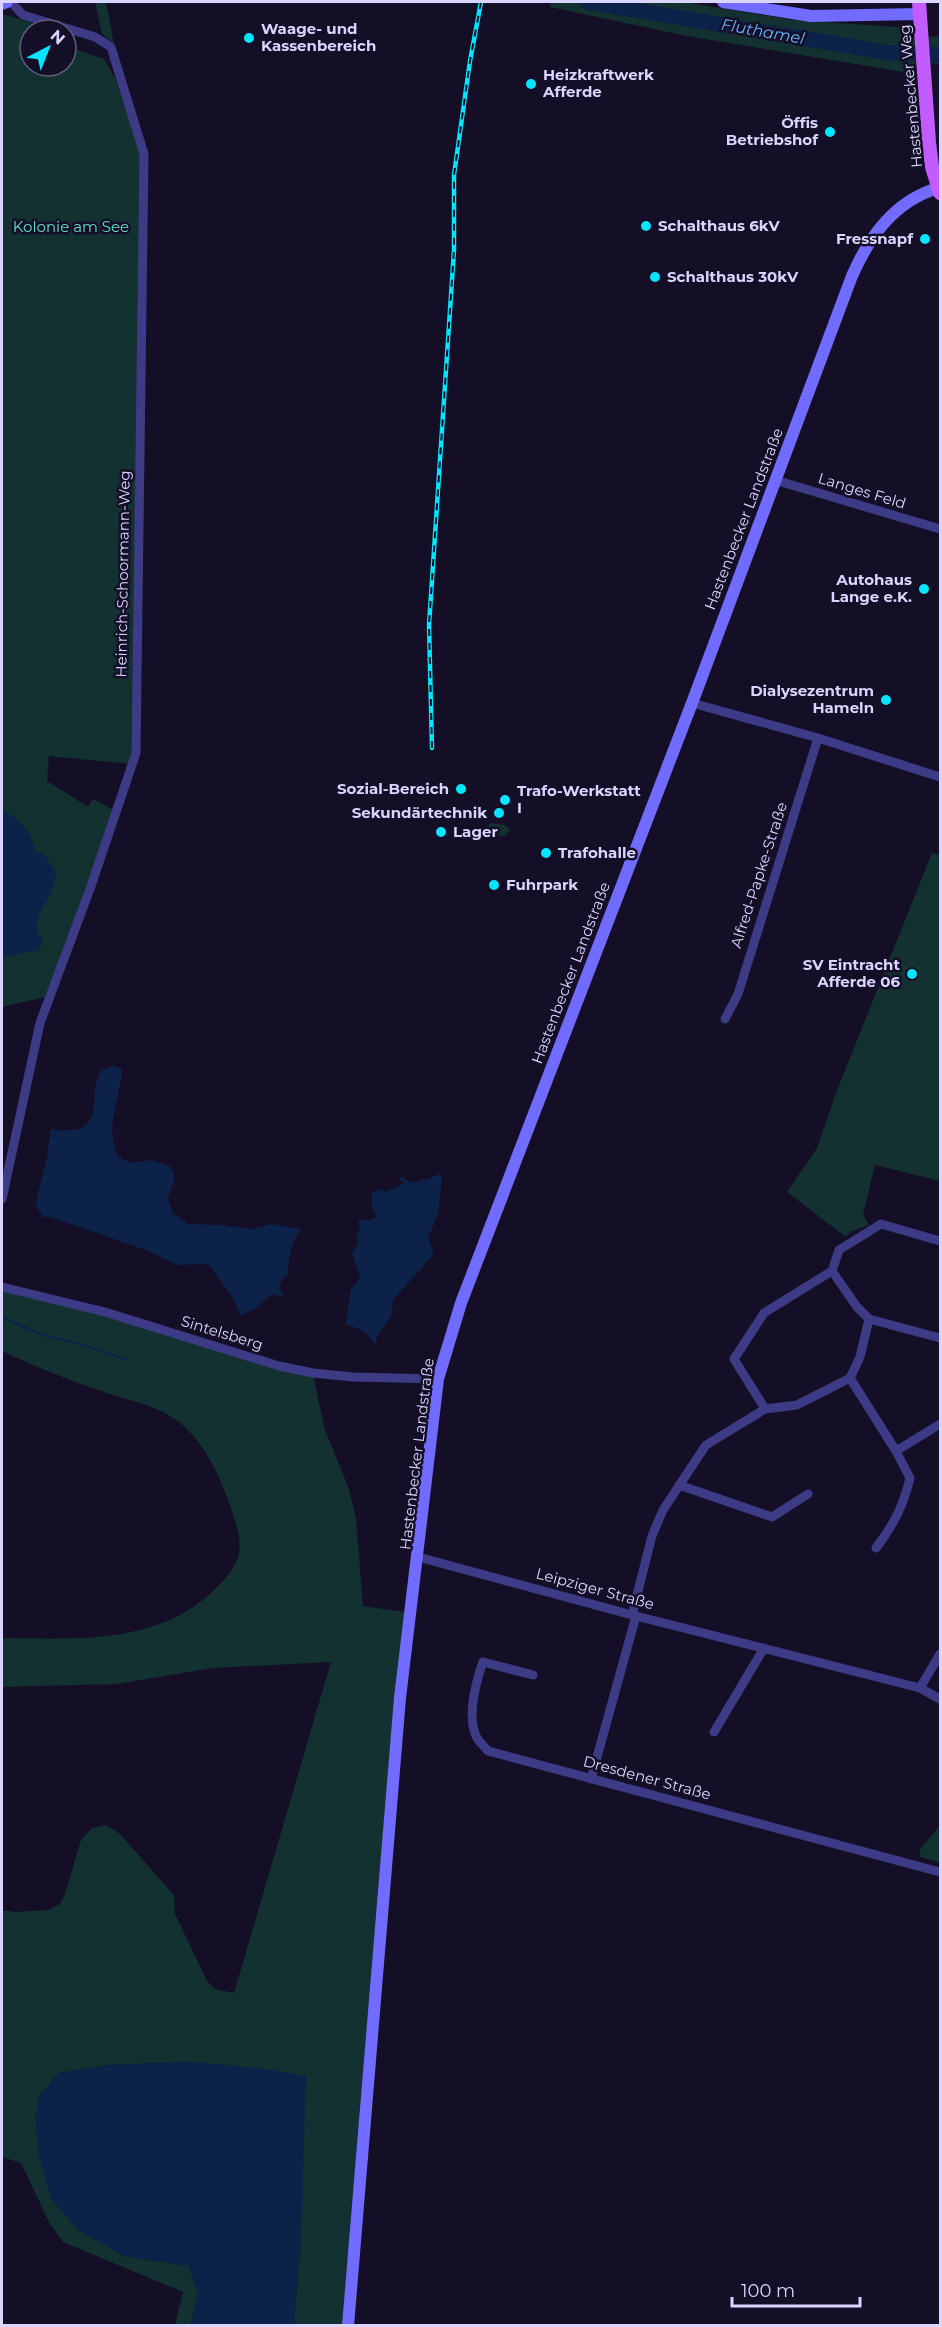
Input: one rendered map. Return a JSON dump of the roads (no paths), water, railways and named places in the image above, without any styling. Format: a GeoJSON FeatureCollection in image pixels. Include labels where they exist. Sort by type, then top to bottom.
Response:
{"type":"FeatureCollection","features":[{"type":"Feature","properties":{"kind":"main road"},"geometry":{"type":"LineString","coordinates":[[2,4],[9,2]]}},
{"type":"Feature","properties":{"kind":"main road"},"geometry":{"type":"LineString","coordinates":[[723,2],[811,16],[920,8]]}},
{"type":"Feature","properties":{"kind":"main road","name":"Hastenbecker Weg"},"geometry":{"type":"LineString","coordinates":[[920,8],[931,158],[939,190]]}},
{"type":"Feature","properties":{"kind":"main road","name":"Hastenbecker Landstraße"},"geometry":{"type":"LineString","coordinates":[[348,2325],[393,1783],[438,1378],[461,1303],[692,703],[858,262],[878,231],[903,204],[920,193],[939,190]]}},
{"type":"Feature","properties":{"kind":"street","name":"Heinrich-Schoormann-Weg"},"geometry":{"type":"LineString","coordinates":[[2,1198],[40,1023],[90,889],[136,753],[144,154],[111,47],[95,37],[23,15],[9,2]]}},
{"type":"Feature","properties":{"kind":"street","name":"Langes Feld"},"geometry":{"type":"LineString","coordinates":[[775,480],[940,529]]}},
{"type":"Feature","properties":{"kind":"street"},"geometry":{"type":"LineString","coordinates":[[692,703],[819,738],[940,777]]}},
{"type":"Feature","properties":{"kind":"street","name":"Alfred-Papke-Straße"},"geometry":{"type":"LineString","coordinates":[[725,1019],[738,994],[819,738]]}},
{"type":"Feature","properties":{"kind":"street"},"geometry":{"type":"LineString","coordinates":[[765,1410],[735,1359],[764,1313],[832,1271],[839,1250],[881,1224],[940,1241]]}},
{"type":"Feature","properties":{"kind":"street"},"geometry":{"type":"LineString","coordinates":[[832,1271],[856,1307],[869,1319],[940,1338]]}},
{"type":"Feature","properties":{"kind":"street","name":"Sintelsberg"},"geometry":{"type":"LineString","coordinates":[[2,1287],[105,1312],[279,1366],[313,1373],[353,1377],[438,1378]]}},
{"type":"Feature","properties":{"kind":"street"},"geometry":{"type":"LineString","coordinates":[[591,1779],[652,1536],[663,1510],[706,1445],[765,1410],[797,1405],[850,1378],[860,1357],[869,1319]]}},
{"type":"Feature","properties":{"kind":"street"},"geometry":{"type":"LineString","coordinates":[[850,1378],[896,1451],[910,1478],[895,1522],[876,1548]]}},
{"type":"Feature","properties":{"kind":"street"},"geometry":{"type":"LineString","coordinates":[[896,1451],[940,1425]]}},
{"type":"Feature","properties":{"kind":"street"},"geometry":{"type":"LineString","coordinates":[[679,1485],[772,1517],[808,1494]]}},
{"type":"Feature","properties":{"kind":"street","name":"Leipziger Straße"},"geometry":{"type":"LineString","coordinates":[[418,1557],[920,1688],[940,1699]]}},
{"type":"Feature","properties":{"kind":"street"},"geometry":{"type":"LineString","coordinates":[[714,1732],[764,1648]]}},
{"type":"Feature","properties":{"kind":"street"},"geometry":{"type":"LineString","coordinates":[[920,1688],[940,1654]]}},
{"type":"Feature","properties":{"kind":"street","name":"Dresdener Straße"},"geometry":{"type":"LineString","coordinates":[[533,1675],[483,1662],[475,1685],[473,1709],[476,1736],[488,1751],[940,1872]]}},
{"type":"Feature","properties":{"kind":"water"},"geometry":{"type":"Polygon","coordinates":[[[2,811],[20,822],[32,839],[36,853],[43,853],[56,872],[54,885],[38,920],[37,927],[42,938],[42,945],[37,951],[2,958],[2,811]]]}},
{"type":"Feature","properties":{"kind":"water"},"geometry":{"type":"Polygon","coordinates":[[[114,1066],[122,1069],[112,1135],[118,1157],[131,1163],[150,1160],[170,1166],[175,1177],[168,1199],[173,1213],[188,1224],[252,1229],[272,1224],[301,1229],[291,1251],[288,1275],[282,1280],[279,1289],[283,1293],[281,1296],[272,1294],[256,1308],[241,1316],[232,1296],[208,1264],[177,1265],[146,1250],[50,1217],[43,1217],[36,1206],[51,1129],[70,1130],[82,1127],[89,1121],[93,1113],[97,1080],[102,1069],[114,1066]]]}},
{"type":"Feature","properties":{"kind":"water"},"geometry":{"type":"Polygon","coordinates":[[[440,1174],[442,1179],[438,1214],[428,1238],[434,1254],[393,1300],[392,1315],[376,1338],[376,1345],[364,1331],[346,1324],[351,1289],[360,1277],[352,1253],[359,1242],[356,1238],[360,1228],[358,1221],[370,1220],[377,1216],[372,1209],[372,1193],[382,1189],[386,1192],[404,1183],[398,1177],[410,1183],[413,1181],[417,1183],[422,1179],[440,1174]]]}},
{"type":"Feature","properties":{"kind":"water"},"geometry":{"type":"Polygon","coordinates":[[[192,2062],[258,2068],[306,2076],[301,2237],[294,2325],[191,2325],[198,2294],[189,2266],[124,2256],[77,2229],[51,2198],[39,2157],[36,2122],[38,2098],[59,2073],[110,2065],[192,2062]]]}},
{"type":"Feature","properties":{"kind":"waterway","name":"Fluthamel"},"geometry":{"type":"LineString","coordinates":[[587,2],[890,53],[940,55]]}},
{"type":"Feature","properties":{"kind":"waterway"},"geometry":{"type":"LineString","coordinates":[[2,1317],[43,1335],[125,1359]]}},
{"type":"Feature","properties":{"kind":"railway"},"geometry":{"type":"LineString","coordinates":[[432,748],[429,625],[454,250],[454,175],[481,2]]}},
{"type":"Feature","properties":{"kind":"place","name":"Waage- und Kassenbereich"},"geometry":{"type":"Point","coordinates":[249,38]}},
{"type":"Feature","properties":{"kind":"place","name":"Heizkraftwerk Afferde"},"geometry":{"type":"Point","coordinates":[531,84]}},
{"type":"Feature","properties":{"kind":"place","name":"Öffis Betriebshof"},"geometry":{"type":"Point","coordinates":[830,132]}},
{"type":"Feature","properties":{"kind":"place","name":"Schalthaus 6kV"},"geometry":{"type":"Point","coordinates":[646,226]}},
{"type":"Feature","properties":{"kind":"place","name":"Fressnapf"},"geometry":{"type":"Point","coordinates":[925,239]}},
{"type":"Feature","properties":{"kind":"place","name":"Schalthaus 30kV"},"geometry":{"type":"Point","coordinates":[655,277]}},
{"type":"Feature","properties":{"kind":"place","name":"Autohaus Lange e.K."},"geometry":{"type":"Point","coordinates":[924,589]}},
{"type":"Feature","properties":{"kind":"place","name":"Dialysezentrum Hameln"},"geometry":{"type":"Point","coordinates":[886,700]}},
{"type":"Feature","properties":{"kind":"place","name":"Sozial-Bereich"},"geometry":{"type":"Point","coordinates":[461,789]}},
{"type":"Feature","properties":{"kind":"place","name":"Trafo-Werkstatt I"},"geometry":{"type":"Point","coordinates":[505,800]}},
{"type":"Feature","properties":{"kind":"place","name":"Sekundärtechnik"},"geometry":{"type":"Point","coordinates":[499,813]}},
{"type":"Feature","properties":{"kind":"place","name":"Lager"},"geometry":{"type":"Point","coordinates":[441,832]}},
{"type":"Feature","properties":{"kind":"place","name":"Trafohalle"},"geometry":{"type":"Point","coordinates":[546,853]}},
{"type":"Feature","properties":{"kind":"place","name":"Fuhrpark"},"geometry":{"type":"Point","coordinates":[494,885]}},
{"type":"Feature","properties":{"kind":"place","name":"SV Eintracht Afferde 06"},"geometry":{"type":"Point","coordinates":[912,974]}},
{"type":"Feature","properties":{"kind":"park label","name":"Kolonie am See"},"geometry":{"type":"Point","coordinates":[71,227]}}]}
